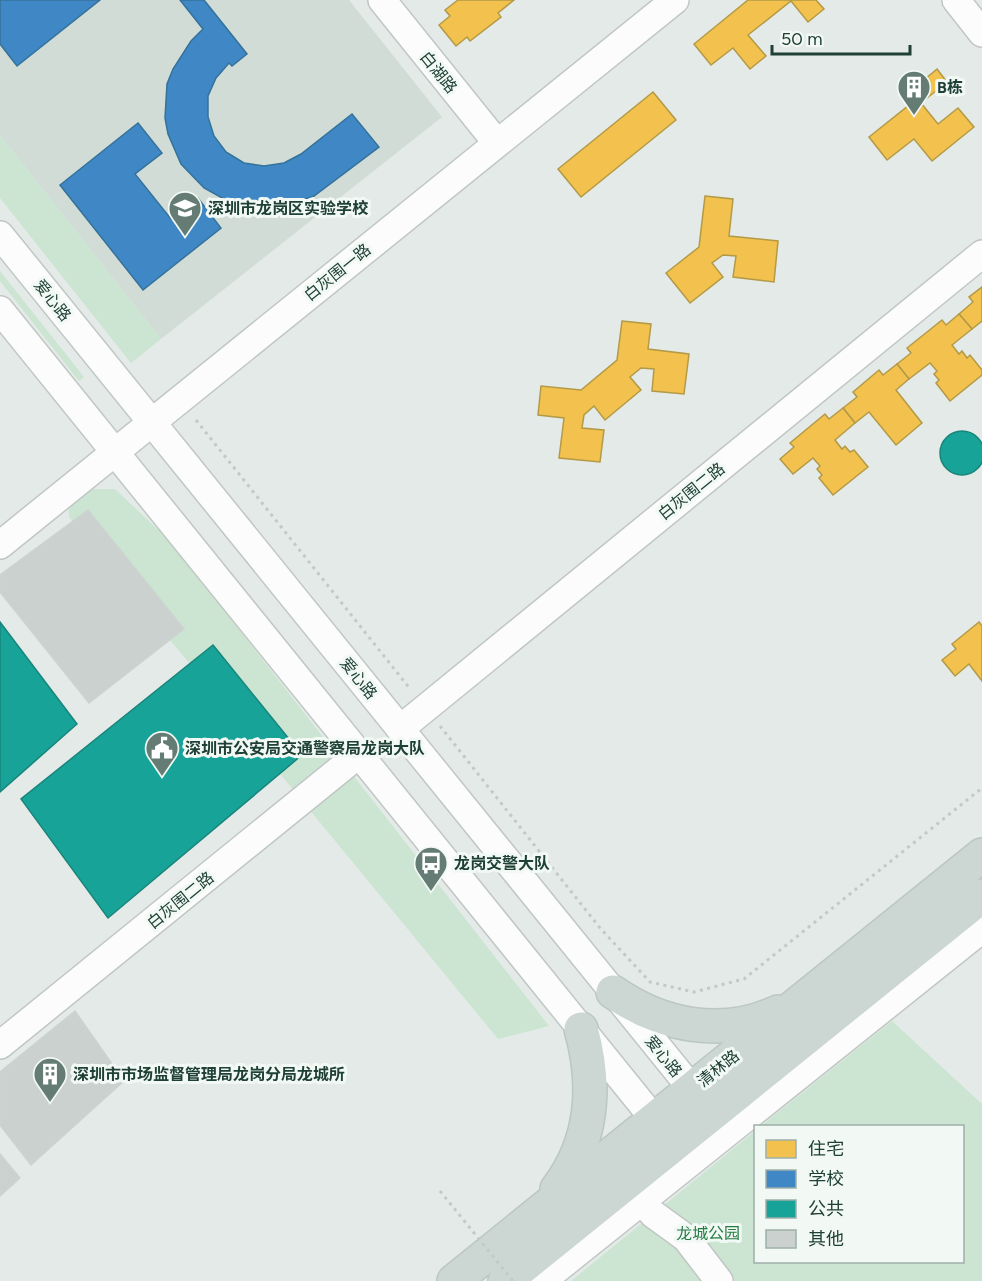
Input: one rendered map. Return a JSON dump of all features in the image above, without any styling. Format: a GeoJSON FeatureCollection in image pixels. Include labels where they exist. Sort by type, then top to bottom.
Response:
{"type":"FeatureCollection","features":[{"type":"Feature","properties":{"kind":"main road","name":"清林路"},"geometry":{"type":"LineString","coordinates":[[454,1281],[982,855]]}},
{"type":"Feature","properties":{"kind":"main road","name":"清林路"},"geometry":{"type":"LineString","coordinates":[[505,1281],[982,896]]}},
{"type":"Feature","properties":{"kind":"main road"},"geometry":{"type":"LineString","coordinates":[[613,992],[635,1007],[690,1025],[712,1026],[760,1021],[799,1003]]}},
{"type":"Feature","properties":{"kind":"main road"},"geometry":{"type":"LineString","coordinates":[[540,1212],[567,1176],[582,1143],[590,1112],[589,1055],[581,1029]]}},
{"type":"Feature","properties":{"kind":"street","name":"白湖路"},"geometry":{"type":"LineString","coordinates":[[382,0],[492,136]]}},
{"type":"Feature","properties":{"kind":"street","name":"白灰围一路"},"geometry":{"type":"LineString","coordinates":[[492,136],[645,0]]}},
{"type":"Feature","properties":{"kind":"street","name":"白灰围一路"},"geometry":{"type":"LineString","coordinates":[[0,545],[110,445],[492,136],[675,0]]}},
{"type":"Feature","properties":{"kind":"street"},"geometry":{"type":"LineString","coordinates":[[956,0],[982,33]]}},
{"type":"Feature","properties":{"kind":"street","name":"爱心路"},"geometry":{"type":"LineString","coordinates":[[0,235],[692,1089],[694,1129]]}},
{"type":"Feature","properties":{"kind":"street","name":"白灰围二路"},"geometry":{"type":"LineString","coordinates":[[400,729],[982,254]]}},
{"type":"Feature","properties":{"kind":"street"},"geometry":{"type":"LineString","coordinates":[[0,310],[654,1119],[694,1129]]}},
{"type":"Feature","properties":{"kind":"street","name":"白灰围一路"},"geometry":{"type":"LineString","coordinates":[[0,522],[110,445]]}},
{"type":"Feature","properties":{"kind":"street","name":"白灰围二路"},"geometry":{"type":"LineString","coordinates":[[0,1045],[359,754]]}},
{"type":"Feature","properties":{"kind":"street"},"geometry":{"type":"LineString","coordinates":[[542,1281],[982,929]]}},
{"type":"Feature","properties":{"kind":"street"},"geometry":{"type":"LineString","coordinates":[[642,1202],[653,1214],[686,1238],[719,1281]]}},
{"type":"Feature","properties":{"kind":"path"},"geometry":{"type":"LineString","coordinates":[[196,420],[600,928],[650,981],[694,992],[744,979],[982,788]]}},
{"type":"Feature","properties":{"kind":"path"},"geometry":{"type":"LineString","coordinates":[[440,1191],[513,1281]]}},
{"type":"Feature","properties":{"kind":"shaded area","name":"深圳市龙岗区实验学校"},"geometry":{"type":"Polygon","coordinates":[[[0,0],[349,0],[442,117],[161,339],[0,135],[0,0]]]}},
{"type":"Feature","properties":{"kind":"green space"},"geometry":{"type":"Polygon","coordinates":[[[0,135],[161,339],[131,363],[0,198],[0,135]]]}},
{"type":"Feature","properties":{"kind":"green space"},"geometry":{"type":"Polygon","coordinates":[[[0,271],[84,377],[79,381],[0,281],[0,271]]]}},
{"type":"Feature","properties":{"kind":"green space"},"geometry":{"type":"Polygon","coordinates":[[[68,489],[115,489],[169,540],[549,1026],[498,1039],[69,517],[68,489]]]}},
{"type":"Feature","properties":{"kind":"green space","name":"龙城公园"},"geometry":{"type":"Polygon","coordinates":[[[892,1021],[982,1104],[982,1281],[571,1281],[754,1132],[754,1263],[964,1263],[964,1125],[762,1125],[892,1021]]]}},
{"type":"Feature","properties":{"kind":"building: 住宅"},"geometry":{"type":"Polygon","coordinates":[[[458,0],[514,0],[498,13],[501,17],[470,41],[467,37],[456,46],[439,25],[450,16],[445,10],[458,0]]]}},
{"type":"Feature","properties":{"kind":"building: 住宅"},"geometry":{"type":"Polygon","coordinates":[[[748,0],[816,0],[824,9],[808,22],[791,1],[748,35],[766,56],[750,69],[733,48],[711,65],[694,44],[748,0]]]}},
{"type":"Feature","properties":{"kind":"building: 住宅","name":"B栋"},"geometry":{"type":"Polygon","coordinates":[[[937,69],[947,82],[921,103],[938,124],[958,108],[974,127],[932,161],[914,139],[887,160],[869,137],[914,101],[908,93],[937,69]]]}},
{"type":"Feature","properties":{"kind":"building: 住宅"},"geometry":{"type":"Polygon","coordinates":[[[653,92],[676,120],[581,197],[558,169],[653,92]]]}},
{"type":"Feature","properties":{"kind":"building: 住宅"},"geometry":{"type":"Polygon","coordinates":[[[705,196],[733,199],[729,236],[778,241],[774,282],[733,277],[736,256],[723,255],[712,263],[723,277],[690,303],[666,273],[699,247],[705,196]]]}},
{"type":"Feature","properties":{"kind":"building: 住宅"},"geometry":{"type":"Polygon","coordinates":[[[982,287],[982,321],[972,329],[959,314],[973,302],[969,297],[982,287]]]}},
{"type":"Feature","properties":{"kind":"building: 住宅"},"geometry":{"type":"Polygon","coordinates":[[[959,314],[972,329],[952,345],[959,354],[962,351],[967,358],[970,355],[982,370],[982,375],[950,401],[936,383],[939,380],[934,374],[937,371],[930,363],[909,379],[897,364],[911,353],[907,348],[942,320],[946,325],[959,314]]]}},
{"type":"Feature","properties":{"kind":"building: 住宅"},"geometry":{"type":"Polygon","coordinates":[[[622,321],[651,324],[648,349],[689,354],[684,394],[652,391],[654,369],[641,368],[630,377],[641,390],[605,420],[594,406],[584,415],[582,428],[604,430],[600,462],[559,458],[564,418],[538,415],[541,386],[581,390],[617,360],[622,321]]]}},
{"type":"Feature","properties":{"kind":"building: 住宅"},"geometry":{"type":"Polygon","coordinates":[[[897,364],[909,379],[896,390],[922,423],[896,445],[869,412],[855,423],[843,408],[857,397],[853,392],[879,370],[883,375],[897,364]]]}},
{"type":"Feature","properties":{"kind":"building: 住宅"},"geometry":{"type":"Polygon","coordinates":[[[843,408],[855,423],[835,440],[842,449],[845,446],[850,452],[854,450],[868,467],[833,495],[819,478],[822,475],[817,469],[820,466],[813,458],[793,474],[780,459],[794,447],[790,443],[825,414],[829,419],[843,408]]]}},
{"type":"Feature","properties":{"kind":"building: 住宅"},"geometry":{"type":"Polygon","coordinates":[[[979,622],[982,626],[982,681],[969,664],[955,676],[942,660],[956,649],[952,644],[979,622]]]}},
{"type":"Feature","properties":{"kind":"building: 学校"},"geometry":{"type":"Polygon","coordinates":[[[0,0],[100,0],[17,66],[0,44],[0,0]]]}},
{"type":"Feature","properties":{"kind":"building: 学校"},"geometry":{"type":"Polygon","coordinates":[[[180,0],[204,0],[247,54],[232,66],[229,63],[216,78],[208,96],[208,117],[214,136],[226,152],[244,163],[264,166],[284,163],[301,154],[352,114],[379,147],[314,196],[283,207],[250,208],[233,204],[204,188],[181,164],[168,134],[165,118],[167,84],[173,69],[191,41],[203,29],[180,0]]]}},
{"type":"Feature","properties":{"kind":"building: 学校"},"geometry":{"type":"Polygon","coordinates":[[[138,123],[162,153],[135,174],[171,219],[198,198],[221,228],[143,290],[60,185],[138,123]]]}},
{"type":"Feature","properties":{"kind":"building: 公共"},"geometry":{"type":"Polygon","coordinates":[[[962,431],[978,437],[982,445],[983,457],[978,469],[962,475],[946,469],[940,453],[946,437],[962,431]]]}},
{"type":"Feature","properties":{"kind":"building: 公共"},"geometry":{"type":"Polygon","coordinates":[[[0,622],[77,724],[0,792],[0,622]]]}},
{"type":"Feature","properties":{"kind":"building: 公共","name":"深圳市公安局交通警察局龙岗大队"},"geometry":{"type":"Polygon","coordinates":[[[213,645],[302,755],[108,918],[21,799],[213,645]]]}},
{"type":"Feature","properties":{"kind":"building: 其他"},"geometry":{"type":"Polygon","coordinates":[[[88,510],[184,629],[89,703],[0,592],[0,575],[88,510]]]}},
{"type":"Feature","properties":{"kind":"building: 其他","name":"深圳市市场监督管理局龙岗分局龙城所"},"geometry":{"type":"Polygon","coordinates":[[[75,1011],[124,1081],[31,1165],[0,1125],[0,1072],[75,1011]]]}},
{"type":"Feature","properties":{"kind":"building: 其他"},"geometry":{"type":"Polygon","coordinates":[[[0,1154],[20,1178],[0,1196],[0,1154]]]}},
{"type":"Feature","properties":{"kind":"place","name":"B栋"},"geometry":{"type":"Point","coordinates":[914,116]}},
{"type":"Feature","properties":{"kind":"place","name":"深圳市龙岗区实验学校"},"geometry":{"type":"Point","coordinates":[185,237]}},
{"type":"Feature","properties":{"kind":"place","name":"深圳市公安局交通警察局龙岗大队"},"geometry":{"type":"Point","coordinates":[162,777]}},
{"type":"Feature","properties":{"kind":"place","name":"龙岗交警大队"},"geometry":{"type":"Point","coordinates":[431,892]}},
{"type":"Feature","properties":{"kind":"place","name":"深圳市市场监督管理局龙岗分局龙城所"},"geometry":{"type":"Point","coordinates":[50,1103]}}]}
